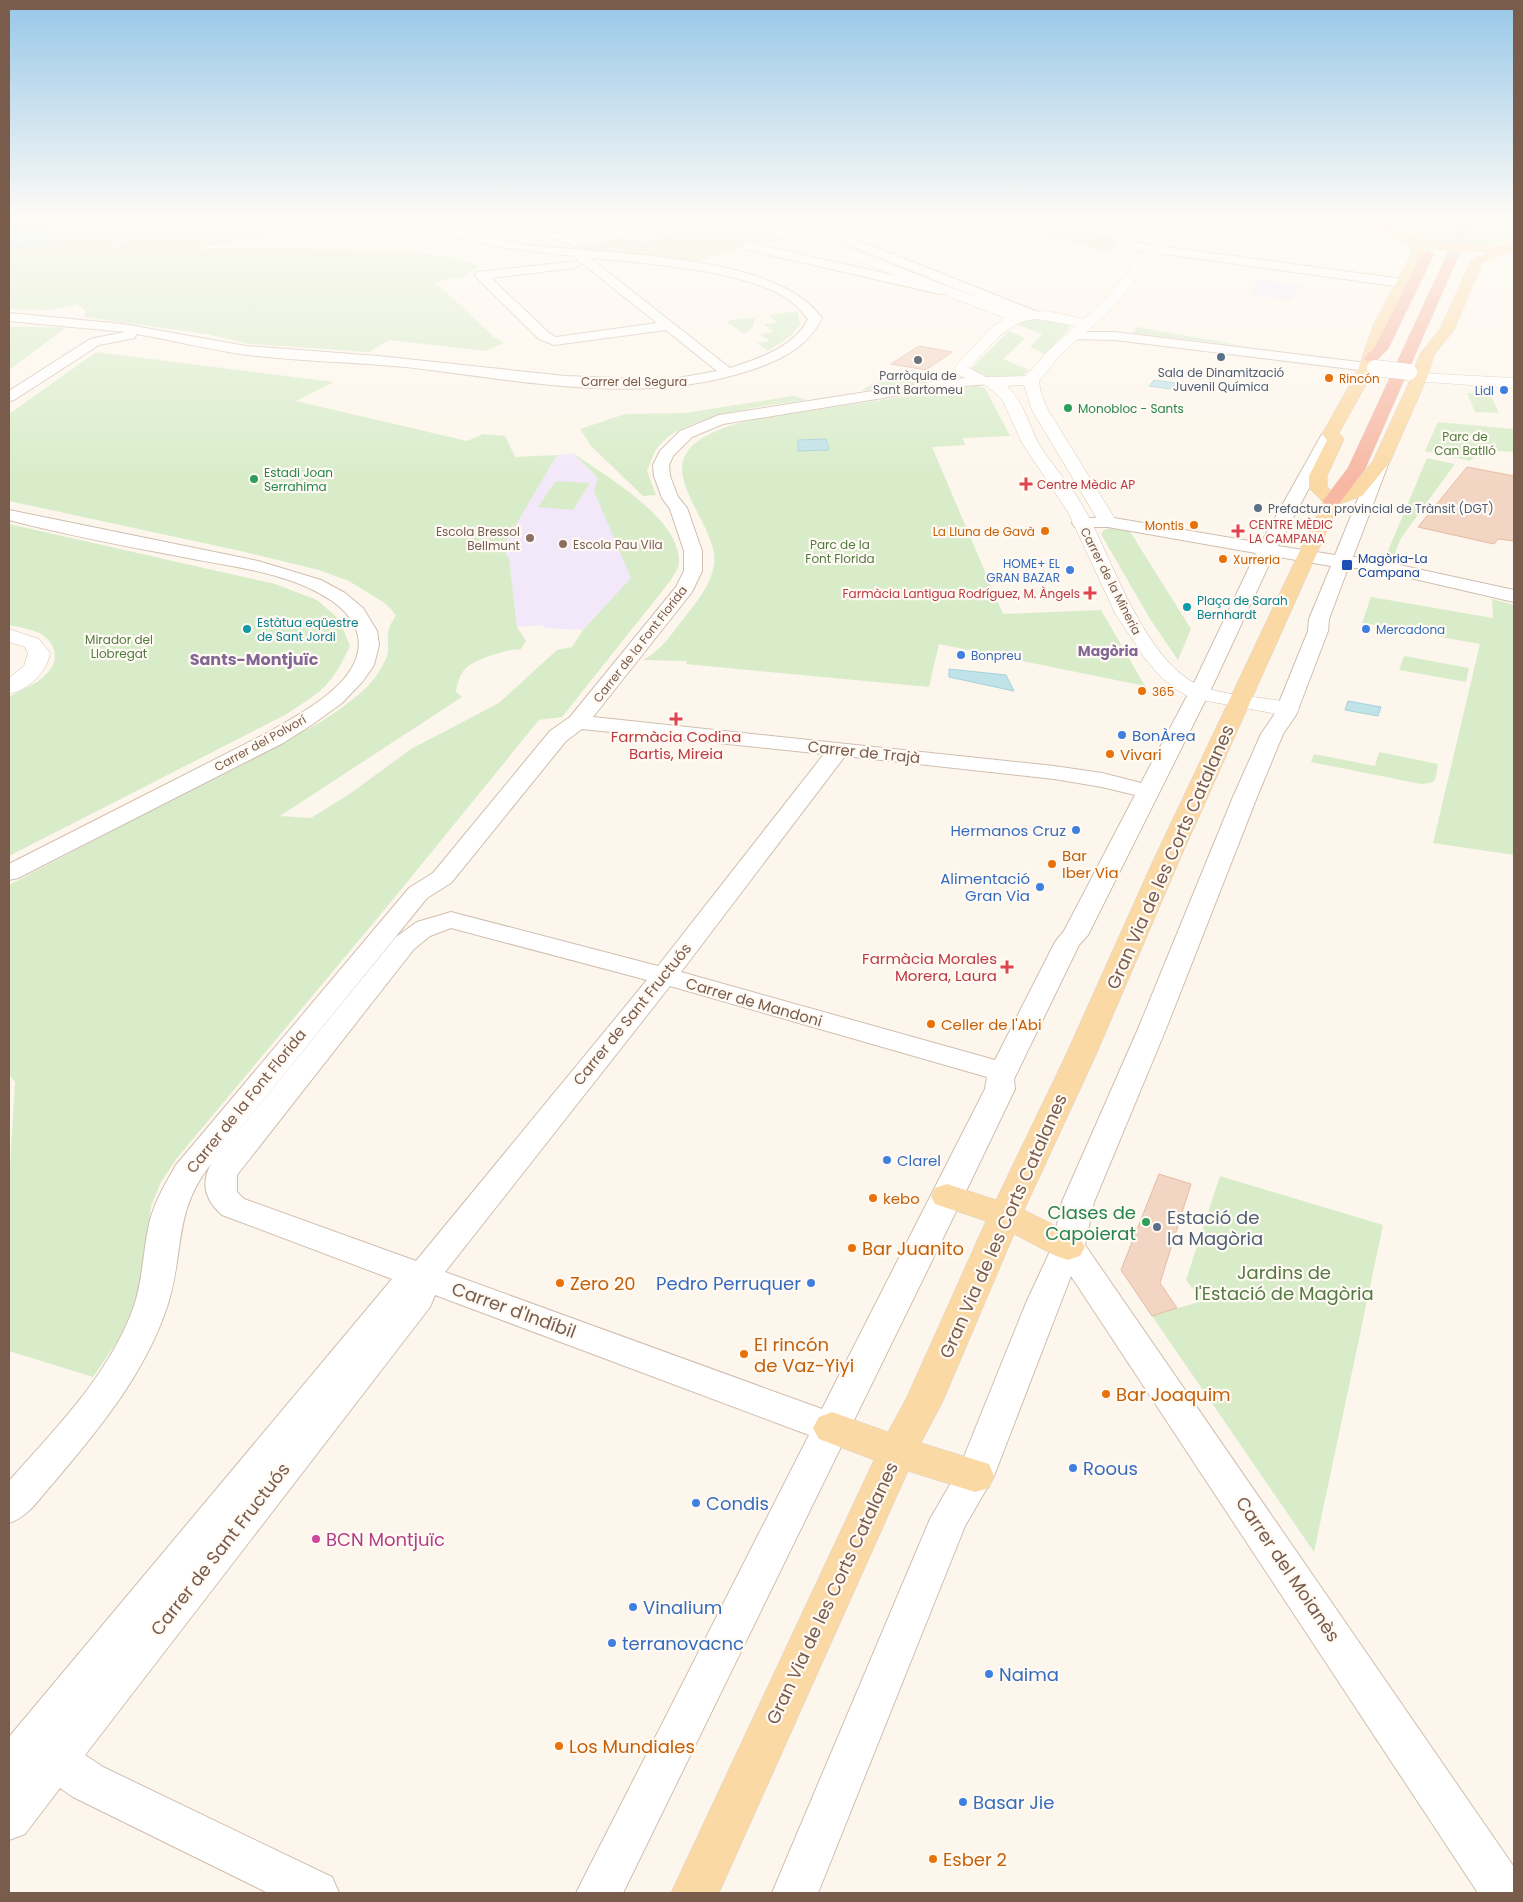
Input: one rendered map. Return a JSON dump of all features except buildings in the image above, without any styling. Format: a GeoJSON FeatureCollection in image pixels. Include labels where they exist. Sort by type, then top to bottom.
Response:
{"type":"FeatureCollection","features":[{"type":"Feature","properties":{"kind":"highway"},"geometry":{"type":"LineString","coordinates":[[1373,369],[1381,349],[1413,306]]}},
{"type":"Feature","properties":{"kind":"highway"},"geometry":{"type":"LineString","coordinates":[[1373,369],[1416,306]]}},
{"type":"Feature","properties":{"kind":"highway","name":"Gran Via de les Corts Catalanes"},"geometry":{"type":"LineString","coordinates":[[1332,501],[1356,469],[1427,306]]}},
{"type":"Feature","properties":{"kind":"highway"},"geometry":{"type":"LineString","coordinates":[[1427,354],[1426,339],[1435,306]]}},
{"type":"Feature","properties":{"kind":"highway","name":"Gran Via de les Corts Catalanes"},"geometry":{"type":"LineString","coordinates":[[1332,501],[1330,485],[1352,436]]}},
{"type":"Feature","properties":{"kind":"main road"},"geometry":{"type":"LineString","coordinates":[[1390,306],[1380,326],[1373,369],[1330,434],[1336,439],[1318,476],[1318,488],[1332,501],[1356,492],[1381,462],[1416,374],[1427,354],[1447,330],[1458,306]]}},
{"type":"Feature","properties":{"kind":"main road","name":"Gran Via de les Corts Catalanes"},"geometry":{"type":"LineString","coordinates":[[695,1893],[897,1452],[924,1402],[1005,1215],[1080,1057],[1166,861],[1332,501]]}},
{"type":"Feature","properties":{"kind":"main road"},"geometry":{"type":"LineString","coordinates":[[946,1196],[1005,1215],[1068,1247]]}},
{"type":"Feature","properties":{"kind":"main road"},"geometry":{"type":"LineString","coordinates":[[832,1428],[897,1452],[974,1476]]}},
{"type":"Feature","properties":{"kind":"street"},"geometry":{"type":"LineString","coordinates":[[513,306],[544,336],[554,341],[668,326]]}},
{"type":"Feature","properties":{"kind":"street"},"geometry":{"type":"LineString","coordinates":[[643,306],[728,373]]}},
{"type":"Feature","properties":{"kind":"street","name":"Carrer del Segura"},"geometry":{"type":"LineString","coordinates":[[9,317],[70,320],[249,350],[376,360],[556,380],[618,383],[679,382],[728,373],[783,352],[798,344],[814,326],[815,318],[811,311],[804,306]]}},
{"type":"Feature","properties":{"kind":"street"},"geometry":{"type":"LineString","coordinates":[[986,306],[1018,318]]}},
{"type":"Feature","properties":{"kind":"street"},"geometry":{"type":"LineString","coordinates":[[1010,306],[1033,315]]}},
{"type":"Feature","properties":{"kind":"street"},"geometry":{"type":"LineString","coordinates":[[1081,307],[1056,316],[1033,315],[1018,318],[1006,324],[961,368],[959,378],[1010,382],[1030,380],[1106,306]]}},
{"type":"Feature","properties":{"kind":"street"},"geometry":{"type":"LineString","coordinates":[[1056,316],[1081,329],[1115,336],[1373,369],[1514,383]]}},
{"type":"Feature","properties":{"kind":"street"},"geometry":{"type":"LineString","coordinates":[[96,342],[94,337],[103,326]]}},
{"type":"Feature","properties":{"kind":"street"},"geometry":{"type":"LineString","coordinates":[[9,397],[96,342],[148,333]]}},
{"type":"Feature","properties":{"kind":"street"},"geometry":{"type":"LineString","coordinates":[[1416,374],[1514,378]]}},
{"type":"Feature","properties":{"kind":"street","name":"Carrer de la Font Florida"},"geometry":{"type":"LineString","coordinates":[[9,1507],[75,1429],[109,1385],[138,1337],[156,1285],[166,1223],[174,1197],[187,1173],[418,893],[442,878],[558,736],[578,722],[685,588],[693,571],[693,551],[678,508],[670,498],[662,476],[661,465],[666,454],[674,444],[686,434],[719,420],[959,378]]}},
{"type":"Feature","properties":{"kind":"street","name":"Carrer de la Mineria"},"geometry":{"type":"LineString","coordinates":[[1030,380],[1033,394],[1040,410],[1108,522]]}},
{"type":"Feature","properties":{"kind":"street","name":"Carrer de la Mineria"},"geometry":{"type":"LineString","coordinates":[[987,381],[1003,389],[1010,398],[1025,434],[1075,508],[1096,557],[1138,634],[1150,652],[1181,682],[1199,693],[1288,709]]}},
{"type":"Feature","properties":{"kind":"street"},"geometry":{"type":"LineString","coordinates":[[599,1893],[1000,1089],[1000,1079],[1003,1072],[1068,942],[1079,927],[1199,693],[1267,550],[1330,434]]}},
{"type":"Feature","properties":{"kind":"street"},"geometry":{"type":"LineString","coordinates":[[795,1893],[949,1519],[974,1476],[1043,1303],[1068,1247],[1078,1202],[1152,1029],[1244,797],[1272,734],[1288,709],[1381,462]]}},
{"type":"Feature","properties":{"kind":"street","name":"Carrer del Polvorí"},"geometry":{"type":"LineString","coordinates":[[9,515],[238,564],[304,581],[341,599],[354,609],[364,621],[370,642],[364,666],[352,682],[310,716],[275,738],[9,873]]}},
{"type":"Feature","properties":{"kind":"street"},"geometry":{"type":"LineString","coordinates":[[1082,523],[1108,522],[1342,562],[1367,563],[1514,596]]}},
{"type":"Feature","properties":{"kind":"street"},"geometry":{"type":"LineString","coordinates":[[9,635],[32,643],[39,652],[38,664],[28,675],[9,687]]}},
{"type":"Feature","properties":{"kind":"street","name":"Carrer de Trajà"},"geometry":{"type":"LineString","coordinates":[[578,722],[839,749],[1077,777],[1123,784],[1148,792]]}},
{"type":"Feature","properties":{"kind":"street","name":"Carrer de Sant Fructuós"},"geometry":{"type":"LineString","coordinates":[[9,1770],[400,1290],[422,1277],[664,976],[839,749]]}},
{"type":"Feature","properties":{"kind":"street"},"geometry":{"type":"LineString","coordinates":[[442,878],[441,898],[451,920]]}},
{"type":"Feature","properties":{"kind":"street","name":"Carrer de la Font Florida"},"geometry":{"type":"LineString","coordinates":[[222,1172],[405,943],[417,931],[433,924],[451,920]]}},
{"type":"Feature","properties":{"kind":"street","name":"Carrer de Mandoni"},"geometry":{"type":"LineString","coordinates":[[451,920],[664,976],[1003,1072]]}},
{"type":"Feature","properties":{"kind":"street","name":"Carrer d'Indíbil"},"geometry":{"type":"LineString","coordinates":[[222,1172],[219,1182],[220,1191],[224,1200],[233,1207],[832,1428]]}},
{"type":"Feature","properties":{"kind":"street","name":"Carrer del Moianès"},"geometry":{"type":"LineString","coordinates":[[1068,1247],[1151,1366],[1505,1893]]}},
{"type":"Feature","properties":{"kind":"street","name":"Carrer de Sant Fructuós"},"geometry":{"type":"LineString","coordinates":[[9,1818],[418,1298],[422,1277]]}},
{"type":"Feature","properties":{"kind":"street"},"geometry":{"type":"LineString","coordinates":[[55,1759],[88,1782],[316,1893]]}},
{"type":"Feature","properties":{"kind":"shaded area","name":"Escola Pau Vila"},"geometry":{"type":"Polygon","coordinates":[[[573,453],[598,478],[633,569],[632,578],[583,630],[544,628],[543,625],[517,627],[509,558],[506,557],[507,540],[557,455],[573,453]]]}},
{"type":"Feature","properties":{"kind":"green space"},"geometry":{"type":"Polygon","coordinates":[[[9,306],[68,306],[48,310],[9,309],[9,306]]]}},
{"type":"Feature","properties":{"kind":"green space"},"geometry":{"type":"Polygon","coordinates":[[[79,306],[460,306],[494,337],[504,343],[486,351],[389,340],[369,352],[250,344],[206,334],[84,317],[86,311],[79,306]]]}},
{"type":"Feature","properties":{"kind":"green space"},"geometry":{"type":"Polygon","coordinates":[[[797,311],[800,324],[792,335],[768,351],[757,343],[770,341],[760,334],[774,332],[764,324],[777,323],[769,315],[797,311]]]}},
{"type":"Feature","properties":{"kind":"green space"},"geometry":{"type":"Polygon","coordinates":[[[756,317],[752,328],[744,334],[726,321],[756,317]]]}},
{"type":"Feature","properties":{"kind":"green space"},"geometry":{"type":"Polygon","coordinates":[[[1033,318],[1064,322],[1069,326],[1069,329],[1045,354],[1030,347],[1042,334],[1016,324],[1033,318]]]}},
{"type":"Feature","properties":{"kind":"green space"},"geometry":{"type":"Polygon","coordinates":[[[9,326],[65,328],[9,370],[9,326]]]}},
{"type":"Feature","properties":{"kind":"green space"},"geometry":{"type":"Polygon","coordinates":[[[1137,327],[1244,346],[1132,333],[1137,327]]]}},
{"type":"Feature","properties":{"kind":"green space"},"geometry":{"type":"Polygon","coordinates":[[[1009,331],[1025,338],[1003,359],[1029,370],[1016,378],[1000,379],[977,373],[971,369],[1009,331]]]}},
{"type":"Feature","properties":{"kind":"green space"},"geometry":{"type":"Polygon","coordinates":[[[96,352],[333,382],[296,401],[467,441],[483,434],[505,436],[515,457],[557,455],[507,540],[506,556],[509,557],[517,627],[526,641],[520,650],[509,650],[493,655],[467,667],[461,675],[456,689],[456,692],[462,697],[280,816],[311,818],[351,793],[411,749],[499,703],[557,650],[572,647],[583,630],[631,578],[594,491],[598,478],[573,453],[621,486],[655,514],[668,530],[676,546],[679,563],[671,580],[562,717],[539,720],[395,897],[177,1158],[161,1182],[151,1206],[140,1288],[123,1333],[93,1377],[9,1351],[9,1183],[15,1082],[9,1075],[9,885],[319,723],[359,695],[375,677],[387,656],[388,635],[396,615],[386,604],[349,581],[319,570],[9,501],[9,414],[96,352]]]}},
{"type":"Feature","properties":{"kind":"green space"},"geometry":{"type":"Polygon","coordinates":[[[929,375],[940,378],[861,391],[874,383],[929,375]]]}},
{"type":"Feature","properties":{"kind":"green space","name":"Parc de la Font Florida"},"geometry":{"type":"Polygon","coordinates":[[[976,386],[985,388],[1010,436],[963,438],[965,445],[932,447],[1003,614],[1101,610],[1145,686],[939,644],[929,687],[686,664],[687,661],[643,660],[661,646],[694,605],[710,579],[714,565],[713,551],[708,535],[686,488],[682,472],[684,458],[692,446],[706,436],[742,422],[784,414],[976,386]]]}},
{"type":"Feature","properties":{"kind":"green space"},"geometry":{"type":"Polygon","coordinates":[[[1467,393],[1490,394],[1499,413],[1475,412],[1467,393]]]}},
{"type":"Feature","properties":{"kind":"green space"},"geometry":{"type":"Polygon","coordinates":[[[793,396],[807,400],[748,409],[703,420],[683,428],[667,438],[656,450],[647,471],[656,495],[643,496],[591,446],[580,429],[625,414],[685,413],[793,396]]]}},
{"type":"Feature","properties":{"kind":"green space","name":"Parc de Can Batlló"},"geometry":{"type":"Polygon","coordinates":[[[1438,422],[1514,429],[1514,452],[1482,450],[1470,461],[1425,451],[1438,422]]]}},
{"type":"Feature","properties":{"kind":"green space"},"geometry":{"type":"Polygon","coordinates":[[[1427,458],[1455,464],[1401,538],[1392,560],[1385,558],[1427,458]]]}},
{"type":"Feature","properties":{"kind":"green space"},"geometry":{"type":"Polygon","coordinates":[[[556,481],[590,483],[573,510],[538,507],[556,481]]]}},
{"type":"Feature","properties":{"kind":"green space","name":"Mirador del Llobregat"},"geometry":{"type":"Polygon","coordinates":[[[9,524],[275,584],[317,600],[339,619],[350,646],[331,680],[308,700],[285,715],[9,856],[9,697],[40,679],[52,667],[55,659],[53,647],[44,636],[32,630],[9,625],[9,524]]]}},
{"type":"Feature","properties":{"kind":"green space"},"geometry":{"type":"Polygon","coordinates":[[[1110,528],[1129,530],[1191,629],[1178,660],[1150,619],[1101,534],[1104,530],[1110,528]]]}},
{"type":"Feature","properties":{"kind":"green space"},"geometry":{"type":"Polygon","coordinates":[[[1371,597],[1493,618],[1492,599],[1514,605],[1514,855],[1433,843],[1480,644],[1362,623],[1371,597]]]}},
{"type":"Feature","properties":{"kind":"green space"},"geometry":{"type":"Polygon","coordinates":[[[1404,656],[1469,668],[1466,682],[1399,670],[1404,656]]]}},
{"type":"Feature","properties":{"kind":"green space"},"geometry":{"type":"Polygon","coordinates":[[[1379,752],[1438,764],[1435,780],[1430,783],[1421,784],[1311,762],[1314,754],[1375,766],[1379,752]]]}},
{"type":"Feature","properties":{"kind":"green space","name":"Jardins de l'Estació de Magòria"},"geometry":{"type":"Polygon","coordinates":[[[1220,1176],[1383,1225],[1314,1552],[1152,1316],[1202,1301],[1186,1280],[1220,1176]]]}},
{"type":"Feature","properties":{"kind":"water"},"geometry":{"type":"Polygon","coordinates":[[[1154,380],[1190,385],[1185,391],[1149,386],[1154,380]]]}},
{"type":"Feature","properties":{"kind":"water"},"geometry":{"type":"Polygon","coordinates":[[[826,439],[829,450],[798,451],[798,440],[826,439]]]}},
{"type":"Feature","properties":{"kind":"water"},"geometry":{"type":"Polygon","coordinates":[[[949,669],[1006,675],[1014,691],[949,677],[949,669]]]}},
{"type":"Feature","properties":{"kind":"water"},"geometry":{"type":"Polygon","coordinates":[[[1348,701],[1381,707],[1378,716],[1345,710],[1348,701]]]}},
{"type":"Feature","properties":{"kind":"place","name":"Sala de Dinamització Juvenil Química"},"geometry":{"type":"Point","coordinates":[1221,357]}},
{"type":"Feature","properties":{"kind":"place","name":"Parròquia de Sant Bartomeu"},"geometry":{"type":"Point","coordinates":[918,360]}},
{"type":"Feature","properties":{"kind":"place","name":"Rincón"},"geometry":{"type":"Point","coordinates":[1329,378]}},
{"type":"Feature","properties":{"kind":"place","name":"Lidl"},"geometry":{"type":"Point","coordinates":[1504,390]}},
{"type":"Feature","properties":{"kind":"place","name":"Monobloc - Sants"},"geometry":{"type":"Point","coordinates":[1068,408]}},
{"type":"Feature","properties":{"kind":"place","name":"Estadi Joan Serrahima"},"geometry":{"type":"Point","coordinates":[254,479]}},
{"type":"Feature","properties":{"kind":"place","name":"Centre Mèdic AP"},"geometry":{"type":"Point","coordinates":[1026,484]}},
{"type":"Feature","properties":{"kind":"place","name":"Prefactura provincial de Trànsit (DGT)"},"geometry":{"type":"Point","coordinates":[1258,508]}},
{"type":"Feature","properties":{"kind":"place","name":"Montis"},"geometry":{"type":"Point","coordinates":[1194,525]}},
{"type":"Feature","properties":{"kind":"place","name":"La Lluna de Gavà"},"geometry":{"type":"Point","coordinates":[1045,531]}},
{"type":"Feature","properties":{"kind":"place","name":"CENTRE MÈDIC LA CAMPANA"},"geometry":{"type":"Point","coordinates":[1238,531]}},
{"type":"Feature","properties":{"kind":"place","name":"Escola Bressol Bellmunt"},"geometry":{"type":"Point","coordinates":[530,538]}},
{"type":"Feature","properties":{"kind":"place","name":"Escola Pau Vila"},"geometry":{"type":"Point","coordinates":[563,544]}},
{"type":"Feature","properties":{"kind":"place","name":"Xurreria"},"geometry":{"type":"Point","coordinates":[1223,559]}},
{"type":"Feature","properties":{"kind":"place","name":"Magòria-La Campana"},"geometry":{"type":"Point","coordinates":[1347,565]}},
{"type":"Feature","properties":{"kind":"place","name":"HOME+ EL GRAN BAZAR"},"geometry":{"type":"Point","coordinates":[1070,570]}},
{"type":"Feature","properties":{"kind":"place","name":"Farmàcia Lantigua Rodríguez, M. Àngels"},"geometry":{"type":"Point","coordinates":[1090,593]}},
{"type":"Feature","properties":{"kind":"place","name":"Plaça de Sarah Bernhardt"},"geometry":{"type":"Point","coordinates":[1187,607]}},
{"type":"Feature","properties":{"kind":"place","name":"Estàtua eqüestre de Sant Jordi"},"geometry":{"type":"Point","coordinates":[247,629]}},
{"type":"Feature","properties":{"kind":"place","name":"Mercadona"},"geometry":{"type":"Point","coordinates":[1366,629]}},
{"type":"Feature","properties":{"kind":"place","name":"Bonpreu"},"geometry":{"type":"Point","coordinates":[961,655]}},
{"type":"Feature","properties":{"kind":"place","name":"365"},"geometry":{"type":"Point","coordinates":[1142,691]}},
{"type":"Feature","properties":{"kind":"place","name":"Farmàcia Codina Bartis, Mireia"},"geometry":{"type":"Point","coordinates":[676,719]}},
{"type":"Feature","properties":{"kind":"place","name":"BonÀrea"},"geometry":{"type":"Point","coordinates":[1122,735]}},
{"type":"Feature","properties":{"kind":"place","name":"Vivari"},"geometry":{"type":"Point","coordinates":[1110,754]}},
{"type":"Feature","properties":{"kind":"place","name":"Hermanos Cruz"},"geometry":{"type":"Point","coordinates":[1076,830]}},
{"type":"Feature","properties":{"kind":"place","name":"Bar Iber Via"},"geometry":{"type":"Point","coordinates":[1052,864]}},
{"type":"Feature","properties":{"kind":"place","name":"Alimentació Gran Via"},"geometry":{"type":"Point","coordinates":[1040,887]}},
{"type":"Feature","properties":{"kind":"place","name":"Farmàcia Morales Morera, Laura"},"geometry":{"type":"Point","coordinates":[1007,967]}},
{"type":"Feature","properties":{"kind":"place","name":"Celler de l'Abi"},"geometry":{"type":"Point","coordinates":[931,1024]}},
{"type":"Feature","properties":{"kind":"place","name":"Clarel"},"geometry":{"type":"Point","coordinates":[887,1160]}},
{"type":"Feature","properties":{"kind":"place","name":"kebo"},"geometry":{"type":"Point","coordinates":[873,1198]}},
{"type":"Feature","properties":{"kind":"place","name":"Clases de Capoierat"},"geometry":{"type":"Point","coordinates":[1146,1222]}},
{"type":"Feature","properties":{"kind":"place","name":"Estació de la Magòria"},"geometry":{"type":"Point","coordinates":[1157,1227]}},
{"type":"Feature","properties":{"kind":"place","name":"Bar Juanito"},"geometry":{"type":"Point","coordinates":[852,1248]}},
{"type":"Feature","properties":{"kind":"place","name":"Zero 20"},"geometry":{"type":"Point","coordinates":[560,1283]}},
{"type":"Feature","properties":{"kind":"place","name":"Pedro Perruquer"},"geometry":{"type":"Point","coordinates":[811,1283]}},
{"type":"Feature","properties":{"kind":"place","name":"El rincón de Vaz-Yiyi"},"geometry":{"type":"Point","coordinates":[744,1354]}},
{"type":"Feature","properties":{"kind":"place","name":"Bar Joaquim"},"geometry":{"type":"Point","coordinates":[1106,1394]}},
{"type":"Feature","properties":{"kind":"place","name":"Roous"},"geometry":{"type":"Point","coordinates":[1073,1468]}},
{"type":"Feature","properties":{"kind":"place","name":"Condis"},"geometry":{"type":"Point","coordinates":[696,1503]}},
{"type":"Feature","properties":{"kind":"place","name":"BCN Montjuïc"},"geometry":{"type":"Point","coordinates":[316,1539]}},
{"type":"Feature","properties":{"kind":"place","name":"Vinalium"},"geometry":{"type":"Point","coordinates":[633,1607]}},
{"type":"Feature","properties":{"kind":"place","name":"terranovacnc"},"geometry":{"type":"Point","coordinates":[612,1643]}},
{"type":"Feature","properties":{"kind":"place","name":"Naima"},"geometry":{"type":"Point","coordinates":[989,1674]}},
{"type":"Feature","properties":{"kind":"place","name":"Los Mundiales"},"geometry":{"type":"Point","coordinates":[559,1746]}},
{"type":"Feature","properties":{"kind":"place","name":"Basar Jie"},"geometry":{"type":"Point","coordinates":[963,1802]}},
{"type":"Feature","properties":{"kind":"place","name":"Esber 2"},"geometry":{"type":"Point","coordinates":[933,1859]}},
{"type":"Feature","properties":{"kind":"district","name":"Magòria"},"geometry":{"type":"Point","coordinates":[1108,651]}},
{"type":"Feature","properties":{"kind":"district","name":"Sants-Montjuïc"},"geometry":{"type":"Point","coordinates":[254,659]}}]}
